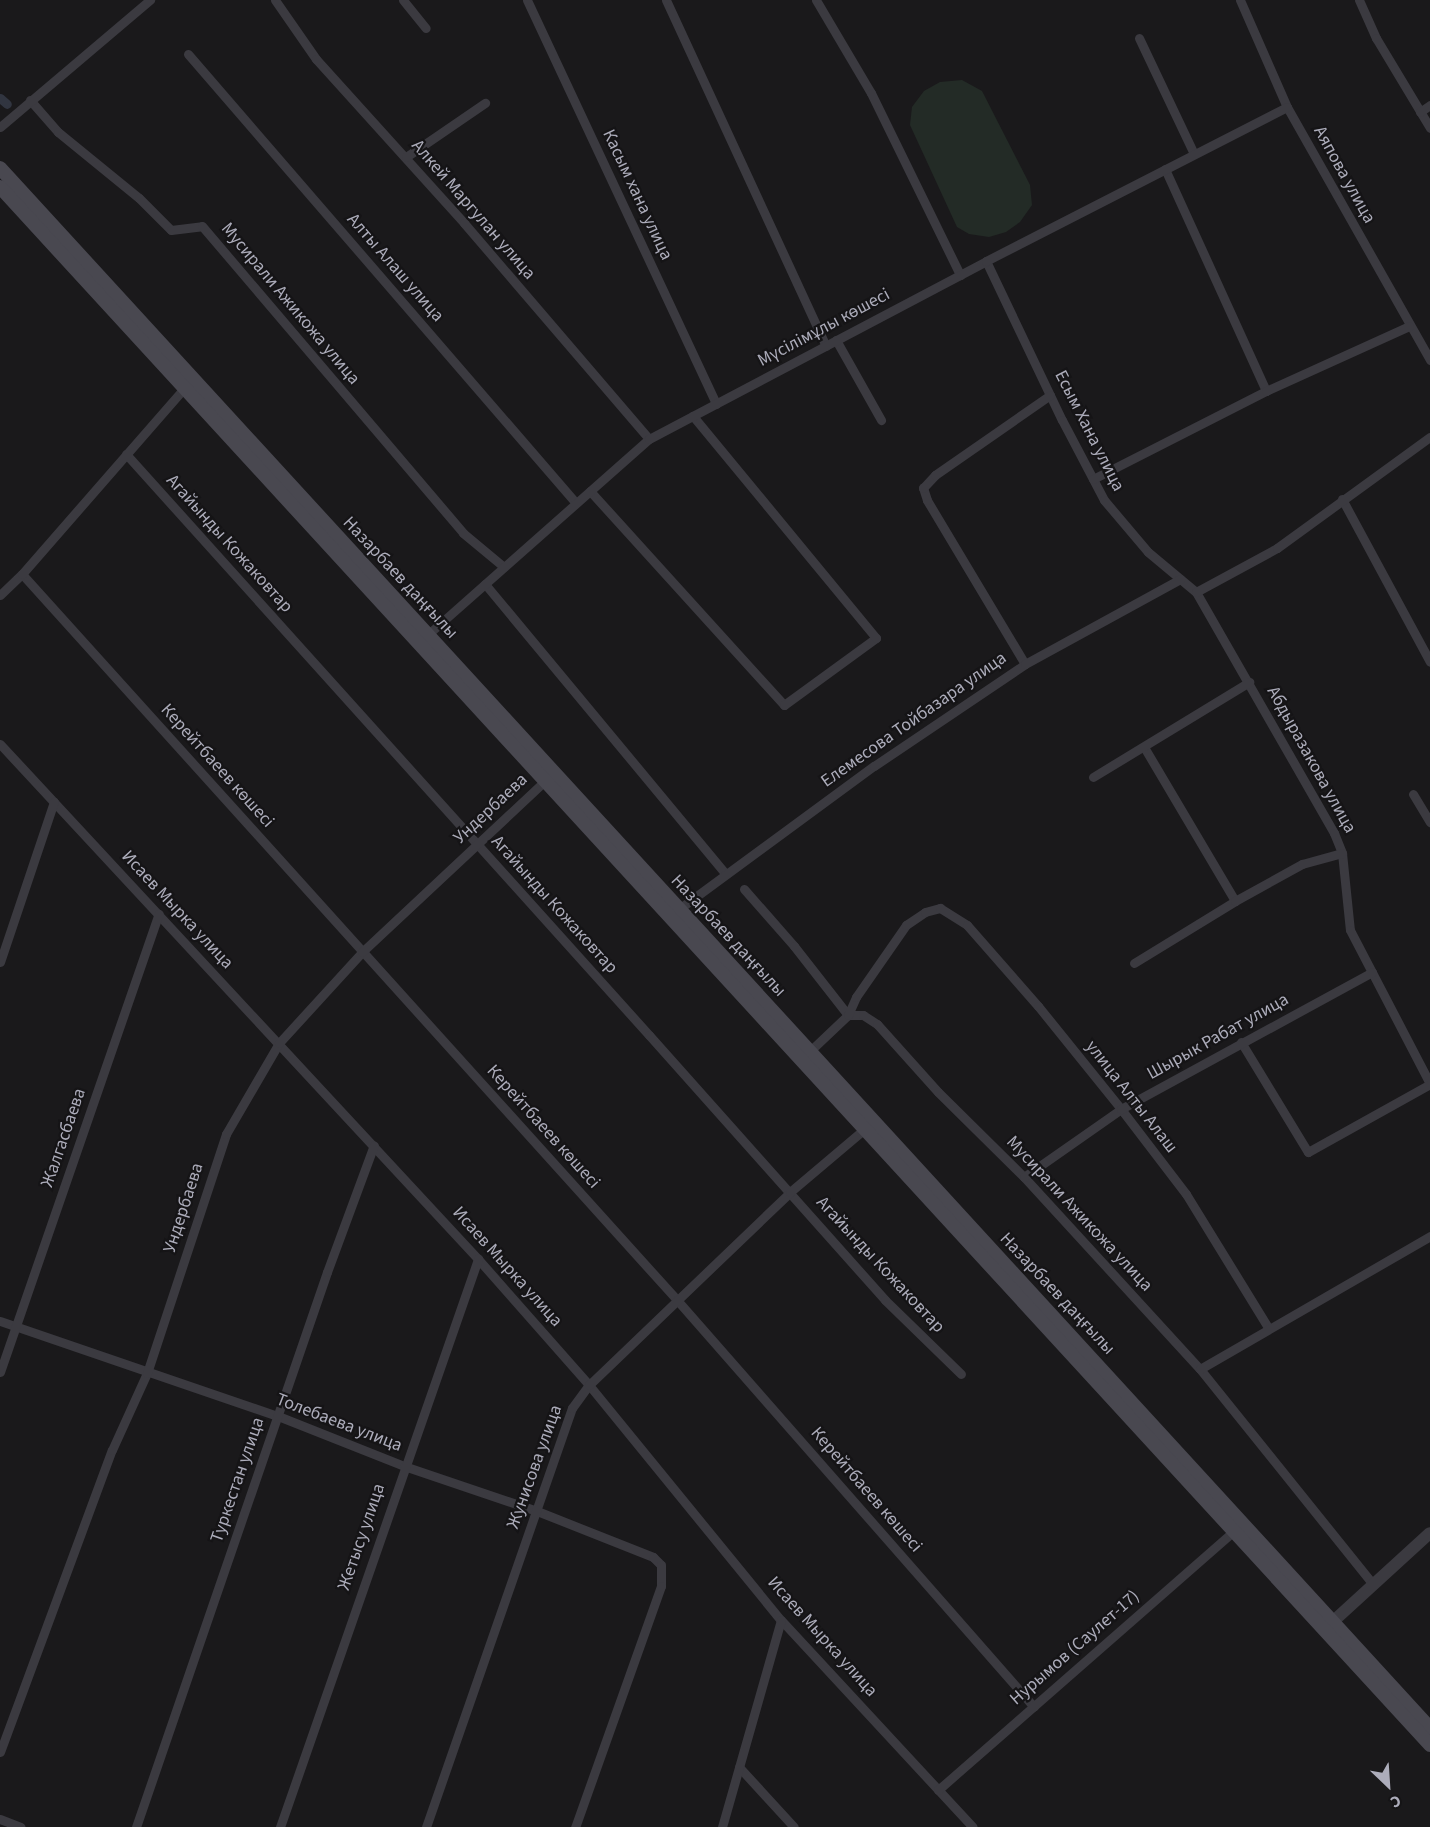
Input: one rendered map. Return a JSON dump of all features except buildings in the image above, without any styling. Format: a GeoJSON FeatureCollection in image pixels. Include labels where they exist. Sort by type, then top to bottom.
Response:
{"type":"FeatureCollection","features":[{"type":"Feature","properties":{"kind":"main road","name":"Назарбаев даңғылы"},"geometry":{"type":"LineString","coordinates":[[0,168],[33,213],[188,384],[1328,1626],[1430,1745]]}},
{"type":"Feature","properties":{"kind":"main road","name":"Назарбаев даңғылы"},"geometry":{"type":"LineString","coordinates":[[0,186],[33,213]]}},
{"type":"Feature","properties":{"kind":"main road","name":"Назарбаев даңғылы"},"geometry":{"type":"LineString","coordinates":[[550,777],[679,909],[810,1051],[869,1125],[1234,1531],[1430,1728]]}},
{"type":"Feature","properties":{"kind":"street"},"geometry":{"type":"LineString","coordinates":[[0,127],[150,0]]}},
{"type":"Feature","properties":{"kind":"street","name":"Алкей Маргулан улица"},"geometry":{"type":"LineString","coordinates":[[275,0],[316,59],[406,157],[648,439]]}},
{"type":"Feature","properties":{"kind":"street"},"geometry":{"type":"LineString","coordinates":[[403,0],[426,28]]}},
{"type":"Feature","properties":{"kind":"street","name":"Касым хана улица"},"geometry":{"type":"LineString","coordinates":[[528,0],[716,404]]}},
{"type":"Feature","properties":{"kind":"street"},"geometry":{"type":"LineString","coordinates":[[666,0],[826,346]]}},
{"type":"Feature","properties":{"kind":"street"},"geometry":{"type":"LineString","coordinates":[[816,0],[871,93],[960,275]]}},
{"type":"Feature","properties":{"kind":"street","name":"Аяпова улица"},"geometry":{"type":"LineString","coordinates":[[1240,0],[1287,107],[1430,360]]}},
{"type":"Feature","properties":{"kind":"street"},"geometry":{"type":"LineString","coordinates":[[1359,0],[1376,38],[1430,128]]}},
{"type":"Feature","properties":{"kind":"street"},"geometry":{"type":"LineString","coordinates":[[1139,38],[1194,154]]}},
{"type":"Feature","properties":{"kind":"street","name":"Алты Алаш улица"},"geometry":{"type":"LineString","coordinates":[[188,54],[576,503]]}},
{"type":"Feature","properties":{"kind":"street","name":"Мусирали Ажикожа улица"},"geometry":{"type":"LineString","coordinates":[[30,100],[58,132],[139,198],[171,230],[202,226],[463,533],[504,567]]}},
{"type":"Feature","properties":{"kind":"street"},"geometry":{"type":"LineString","coordinates":[[406,157],[485,103]]}},
{"type":"Feature","properties":{"kind":"street"},"geometry":{"type":"LineString","coordinates":[[1420,112],[1430,105]]}},
{"type":"Feature","properties":{"kind":"street","name":"Мүсілімұлы көшесі"},"geometry":{"type":"LineString","coordinates":[[424,639],[648,439],[986,261],[1287,107]]}},
{"type":"Feature","properties":{"kind":"street"},"geometry":{"type":"LineString","coordinates":[[1166,169],[1266,391]]}},
{"type":"Feature","properties":{"kind":"street","name":"Есым Хана улица"},"geometry":{"type":"LineString","coordinates":[[986,261],[1050,395],[1104,500],[1148,552],[1196,592]]}},
{"type":"Feature","properties":{"kind":"street"},"geometry":{"type":"LineString","coordinates":[[1093,479],[1266,391],[1409,326]]}},
{"type":"Feature","properties":{"kind":"street"},"geometry":{"type":"LineString","coordinates":[[836,340],[881,420]]}},
{"type":"Feature","properties":{"kind":"street"},"geometry":{"type":"LineString","coordinates":[[0,595],[188,384]]}},
{"type":"Feature","properties":{"kind":"street"},"geometry":{"type":"LineString","coordinates":[[1024,664],[927,500],[923,488],[934,475],[1050,395]]}},
{"type":"Feature","properties":{"kind":"street"},"geometry":{"type":"LineString","coordinates":[[590,491],[784,705],[876,638],[693,416]]}},
{"type":"Feature","properties":{"kind":"street"},"geometry":{"type":"LineString","coordinates":[[1196,592],[1276,548],[1430,437]]}},
{"type":"Feature","properties":{"kind":"street","name":"Агайынды Кожаковтар"},"geometry":{"type":"LineString","coordinates":[[126,454],[885,1300],[961,1374]]}},
{"type":"Feature","properties":{"kind":"street"},"geometry":{"type":"LineString","coordinates":[[1342,499],[1430,662]]}},
{"type":"Feature","properties":{"kind":"street","name":"Керейтбаеев көшесі"},"geometry":{"type":"LineString","coordinates":[[21,574],[677,1300],[1034,1707]]}},
{"type":"Feature","properties":{"kind":"street","name":"Елемесова Тойбазара улица"},"geometry":{"type":"LineString","coordinates":[[679,909],[874,766],[1024,664],[1180,579]]}},
{"type":"Feature","properties":{"kind":"street"},"geometry":{"type":"LineString","coordinates":[[485,584],[726,874]]}},
{"type":"Feature","properties":{"kind":"street","name":"Абдыразакова улица"},"geometry":{"type":"LineString","coordinates":[[1196,592],[1334,833],[1342,854],[1350,930],[1430,1084]]}},
{"type":"Feature","properties":{"kind":"street"},"geometry":{"type":"LineString","coordinates":[[1093,777],[1249,682]]}},
{"type":"Feature","properties":{"kind":"street","name":"Исаев Мырка улица"},"geometry":{"type":"LineString","coordinates":[[0,744],[478,1259],[588,1385],[781,1620],[973,1827]]}},
{"type":"Feature","properties":{"kind":"street"},"geometry":{"type":"LineString","coordinates":[[1144,747],[1235,901]]}},
{"type":"Feature","properties":{"kind":"street","name":"Ундербаева"},"geometry":{"type":"LineString","coordinates":[[0,1752],[112,1450],[147,1373],[226,1134],[279,1043],[362,952],[550,777]]}},
{"type":"Feature","properties":{"kind":"street"},"geometry":{"type":"LineString","coordinates":[[1413,794],[1430,822]]}},
{"type":"Feature","properties":{"kind":"street"},"geometry":{"type":"LineString","coordinates":[[0,962],[54,802]]}},
{"type":"Feature","properties":{"kind":"street"},"geometry":{"type":"LineString","coordinates":[[1134,963],[1235,901],[1302,864],[1342,854]]}},
{"type":"Feature","properties":{"kind":"street"},"geometry":{"type":"LineString","coordinates":[[744,889],[794,946],[848,1015],[810,1051]]}},
{"type":"Feature","properties":{"kind":"street","name":"улица Алты Алаш"},"geometry":{"type":"LineString","coordinates":[[848,1015],[856,997],[906,925],[926,912],[940,908],[967,925],[1038,1006],[1186,1194],[1269,1329]]}},
{"type":"Feature","properties":{"kind":"street","name":"Жалгасбаева"},"geometry":{"type":"LineString","coordinates":[[0,1372],[159,914]]}},
{"type":"Feature","properties":{"kind":"street","name":"Шырык Рабат улица"},"geometry":{"type":"LineString","coordinates":[[1024,1177],[1121,1109],[1372,972]]}},
{"type":"Feature","properties":{"kind":"street","name":"Мусирали Ажикожа улица"},"geometry":{"type":"LineString","coordinates":[[848,1015],[863,1015],[877,1024],[938,1092],[1024,1177],[1200,1369],[1372,1583]]}},
{"type":"Feature","properties":{"kind":"street"},"geometry":{"type":"LineString","coordinates":[[1241,1042],[1308,1152],[1430,1084]]}},
{"type":"Feature","properties":{"kind":"street","name":"Жунисова улица"},"geometry":{"type":"LineString","coordinates":[[426,1827],[572,1408],[588,1385],[790,1192],[869,1125]]}},
{"type":"Feature","properties":{"kind":"street","name":"Туркестан улица"},"geometry":{"type":"LineString","coordinates":[[136,1827],[374,1145]]}},
{"type":"Feature","properties":{"kind":"street"},"geometry":{"type":"LineString","coordinates":[[1200,1369],[1430,1236]]}},
{"type":"Feature","properties":{"kind":"street","name":"Жетысу улица"},"geometry":{"type":"LineString","coordinates":[[280,1827],[478,1259]]}},
{"type":"Feature","properties":{"kind":"street","name":"Толебаева улица"},"geometry":{"type":"LineString","coordinates":[[0,1321],[278,1416],[404,1466],[537,1511],[652,1557],[661,1565],[663,1575],[661,1586],[575,1827]]}},
{"type":"Feature","properties":{"kind":"street","name":"Нурымов (Саулет-17)"},"geometry":{"type":"LineString","coordinates":[[938,1790],[1234,1531]]}},
{"type":"Feature","properties":{"kind":"street"},"geometry":{"type":"LineString","coordinates":[[1328,1626],[1372,1583],[1430,1533]]}},
{"type":"Feature","properties":{"kind":"street"},"geometry":{"type":"LineString","coordinates":[[722,1827],[781,1620]]}},
{"type":"Feature","properties":{"kind":"street"},"geometry":{"type":"LineString","coordinates":[[739,1767],[794,1827]]}},
{"type":"Feature","properties":{"kind":"street"},"geometry":{"type":"LineString","coordinates":[[0,1819],[21,1827]]}},
{"type":"Feature","properties":{"kind":"shaded area"},"geometry":{"type":"Polygon","coordinates":[[[962,80],[982,91],[1030,185],[1032,205],[1020,222],[1006,232],[989,237],[969,234],[957,227],[910,125],[912,107],[924,91],[940,82],[962,80]]]}},
{"type":"Feature","properties":{"kind":"waterway"},"geometry":{"type":"LineString","coordinates":[[0,98],[7,104]]}}]}
